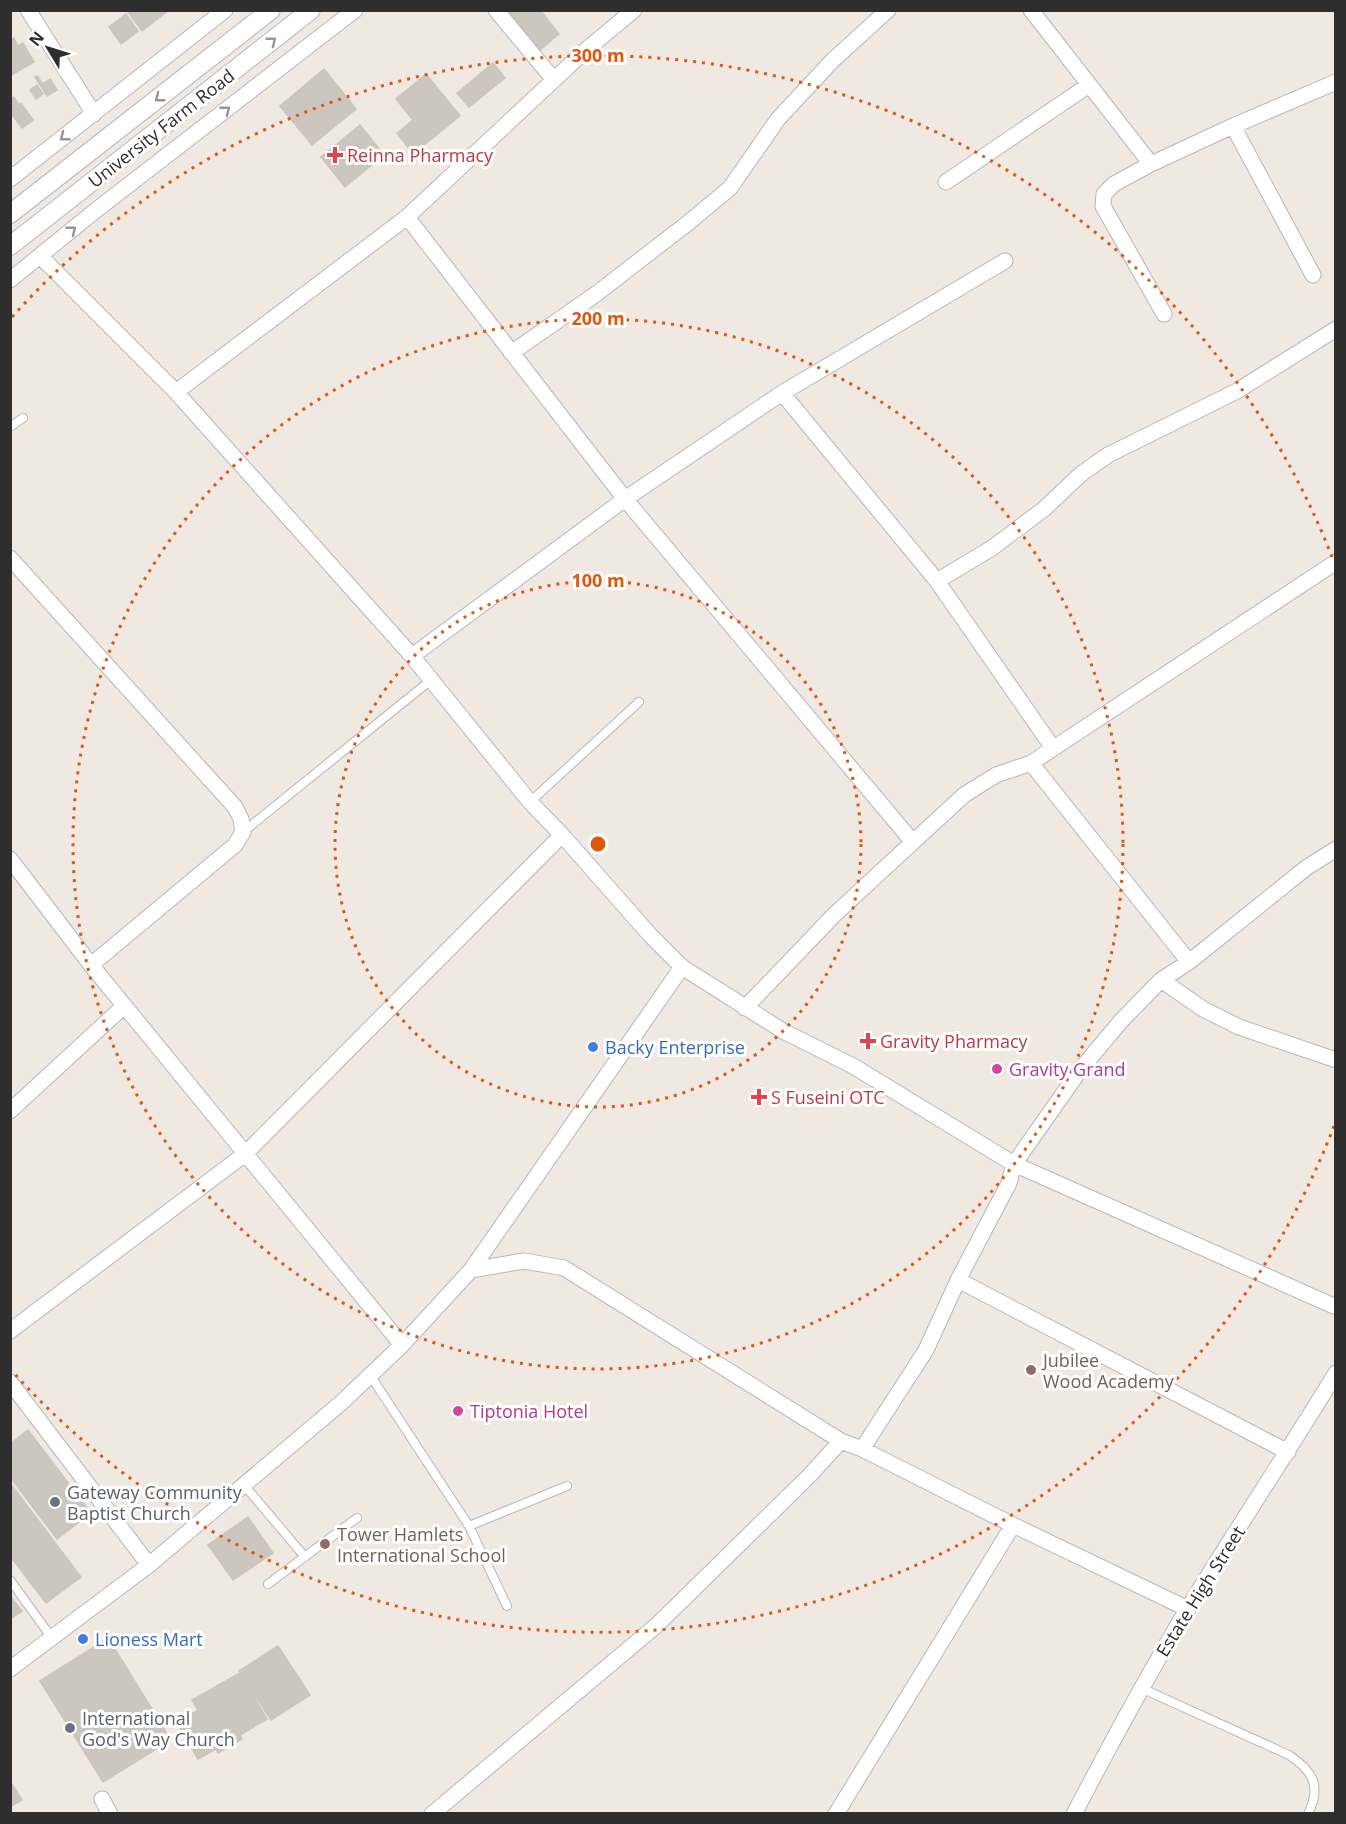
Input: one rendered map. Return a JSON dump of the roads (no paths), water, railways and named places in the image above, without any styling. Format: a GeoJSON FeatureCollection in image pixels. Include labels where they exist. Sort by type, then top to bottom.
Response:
{"type":"FeatureCollection","features":[{"type":"Feature","properties":{"kind":"street"},"geometry":{"type":"LineString","coordinates":[[28,10],[94,114]]}},
{"type":"Feature","properties":{"kind":"street","name":"University Farm Road"},"geometry":{"type":"LineString","coordinates":[[10,214],[271,10]]}},
{"type":"Feature","properties":{"kind":"street","name":"University Farm Road"},"geometry":{"type":"LineString","coordinates":[[10,246],[311,10]]}},
{"type":"Feature","properties":{"kind":"street"},"geometry":{"type":"LineString","coordinates":[[10,280],[356,10]]}},
{"type":"Feature","properties":{"kind":"street"},"geometry":{"type":"LineString","coordinates":[[496,10],[554,80]]}},
{"type":"Feature","properties":{"kind":"street"},"geometry":{"type":"LineString","coordinates":[[176,392],[407,217],[554,80],[634,10]]}},
{"type":"Feature","properties":{"kind":"street"},"geometry":{"type":"LineString","coordinates":[[511,353],[596,294],[688,223],[729,188],[778,119],[832,61],[888,10]]}},
{"type":"Feature","properties":{"kind":"street"},"geometry":{"type":"LineString","coordinates":[[1031,10],[1151,164]]}},
{"type":"Feature","properties":{"kind":"street"},"geometry":{"type":"LineString","coordinates":[[10,179],[218,13]]}},
{"type":"Feature","properties":{"kind":"street"},"geometry":{"type":"LineString","coordinates":[[1164,314],[1103,206],[1104,194],[1114,184],[1151,164],[1335,82]]}},
{"type":"Feature","properties":{"kind":"street"},"geometry":{"type":"LineString","coordinates":[[946,182],[1089,85]]}},
{"type":"Feature","properties":{"kind":"street"},"geometry":{"type":"LineString","coordinates":[[1233,126],[1313,274]]}},
{"type":"Feature","properties":{"kind":"street"},"geometry":{"type":"LineString","coordinates":[[407,217],[625,499],[912,841]]}},
{"type":"Feature","properties":{"kind":"street"},"geometry":{"type":"LineString","coordinates":[[40,256],[176,392],[412,656],[530,802],[650,935],[682,967],[783,1031],[853,1066],[1014,1164],[1335,1307]]}},
{"type":"Feature","properties":{"kind":"street"},"geometry":{"type":"LineString","coordinates":[[412,656],[625,499],[782,393],[1005,261]]}},
{"type":"Feature","properties":{"kind":"street"},"geometry":{"type":"LineString","coordinates":[[937,581],[992,548],[1044,509],[1081,474],[1108,455],[1237,391],[1335,329]]}},
{"type":"Feature","properties":{"kind":"street"},"geometry":{"type":"LineString","coordinates":[[782,393],[937,581],[1053,748]]}},
{"type":"Feature","properties":{"kind":"street"},"geometry":{"type":"LineString","coordinates":[[10,558],[235,807],[241,819],[243,832],[235,845],[91,965]]}},
{"type":"Feature","properties":{"kind":"street"},"geometry":{"type":"LineString","coordinates":[[746,1008],[835,914],[963,795],[996,775],[1031,763],[1335,561]]}},
{"type":"Feature","properties":{"kind":"street"},"geometry":{"type":"LineString","coordinates":[[1031,763],[1189,962]]}},
{"type":"Feature","properties":{"kind":"street"},"geometry":{"type":"LineString","coordinates":[[10,1331],[245,1154],[562,835]]}},
{"type":"Feature","properties":{"kind":"street"},"geometry":{"type":"LineString","coordinates":[[862,1449],[926,1350],[958,1280],[1009,1182],[1014,1164],[1080,1070],[1121,1021],[1161,980],[1189,962],[1306,868],[1335,849]]}},
{"type":"Feature","properties":{"kind":"street"},"geometry":{"type":"LineString","coordinates":[[10,859],[91,965],[402,1345]]}},
{"type":"Feature","properties":{"kind":"street"},"geometry":{"type":"LineString","coordinates":[[10,1669],[149,1565],[341,1403],[402,1345],[471,1270],[682,967]]}},
{"type":"Feature","properties":{"kind":"street"},"geometry":{"type":"LineString","coordinates":[[1161,980],[1203,1009],[1239,1027],[1335,1060]]}},
{"type":"Feature","properties":{"kind":"street"},"geometry":{"type":"LineString","coordinates":[[10,1111],[124,1005]]}},
{"type":"Feature","properties":{"kind":"street"},"geometry":{"type":"LineString","coordinates":[[471,1270],[524,1261],[564,1268],[841,1441],[862,1449],[1188,1609]]}},
{"type":"Feature","properties":{"kind":"street"},"geometry":{"type":"LineString","coordinates":[[958,1280],[1288,1452]]}},
{"type":"Feature","properties":{"kind":"street","name":"Estate High Street"},"geometry":{"type":"LineString","coordinates":[[1074,1814],[1141,1688],[1335,1373]]}},
{"type":"Feature","properties":{"kind":"street"},"geometry":{"type":"LineString","coordinates":[[10,1382],[149,1565]]}},
{"type":"Feature","properties":{"kind":"street"},"geometry":{"type":"LineString","coordinates":[[432,1814],[657,1625],[809,1476],[841,1441]]}},
{"type":"Feature","properties":{"kind":"street"},"geometry":{"type":"LineString","coordinates":[[836,1814],[1013,1525]]}},
{"type":"Feature","properties":{"kind":"street"},"geometry":{"type":"LineString","coordinates":[[102,1799],[110,1814]]}},
{"type":"Feature","properties":{"kind":"lane"},"geometry":{"type":"LineString","coordinates":[[10,427],[23,418]]}},
{"type":"Feature","properties":{"kind":"lane"},"geometry":{"type":"LineString","coordinates":[[243,832],[431,680]]}},
{"type":"Feature","properties":{"kind":"lane"},"geometry":{"type":"LineString","coordinates":[[530,802],[639,702]]}},
{"type":"Feature","properties":{"kind":"lane"},"geometry":{"type":"LineString","coordinates":[[370,1376],[469,1526],[507,1606]]}},
{"type":"Feature","properties":{"kind":"lane"},"geometry":{"type":"LineString","coordinates":[[244,1485],[305,1557]]}},
{"type":"Feature","properties":{"kind":"lane"},"geometry":{"type":"LineString","coordinates":[[469,1526],[567,1486]]}},
{"type":"Feature","properties":{"kind":"lane"},"geometry":{"type":"LineString","coordinates":[[268,1584],[357,1518]]}},
{"type":"Feature","properties":{"kind":"lane"},"geometry":{"type":"LineString","coordinates":[[10,1580],[52,1638]]}},
{"type":"Feature","properties":{"kind":"lane"},"geometry":{"type":"LineString","coordinates":[[1141,1688],[1298,1761],[1310,1772],[1315,1785],[1313,1804],[1308,1814]]}},
{"type":"Feature","properties":{"kind":"place","name":"Reinna Pharmacy"},"geometry":{"type":"Point","coordinates":[335,155]}},
{"type":"Feature","properties":{"kind":"place","name":"Gravity Pharmacy"},"geometry":{"type":"Point","coordinates":[868,1041]}},
{"type":"Feature","properties":{"kind":"place","name":"Backy Enterprise"},"geometry":{"type":"Point","coordinates":[593,1047]}},
{"type":"Feature","properties":{"kind":"place","name":"Gravity Grand"},"geometry":{"type":"Point","coordinates":[997,1069]}},
{"type":"Feature","properties":{"kind":"place","name":"S Fuseini OTC"},"geometry":{"type":"Point","coordinates":[759,1097]}},
{"type":"Feature","properties":{"kind":"place","name":"Jubilee Wood Academy"},"geometry":{"type":"Point","coordinates":[1031,1370]}},
{"type":"Feature","properties":{"kind":"place","name":"Tiptonia Hotel"},"geometry":{"type":"Point","coordinates":[458,1411]}},
{"type":"Feature","properties":{"kind":"place","name":"Gateway Community Baptist Church"},"geometry":{"type":"Point","coordinates":[55,1502]}},
{"type":"Feature","properties":{"kind":"place","name":"Tower Hamlets International School"},"geometry":{"type":"Point","coordinates":[325,1544]}},
{"type":"Feature","properties":{"kind":"place","name":"Lioness Mart"},"geometry":{"type":"Point","coordinates":[83,1639]}},
{"type":"Feature","properties":{"kind":"place","name":"International God's Way Church"},"geometry":{"type":"Point","coordinates":[70,1728]}}]}
